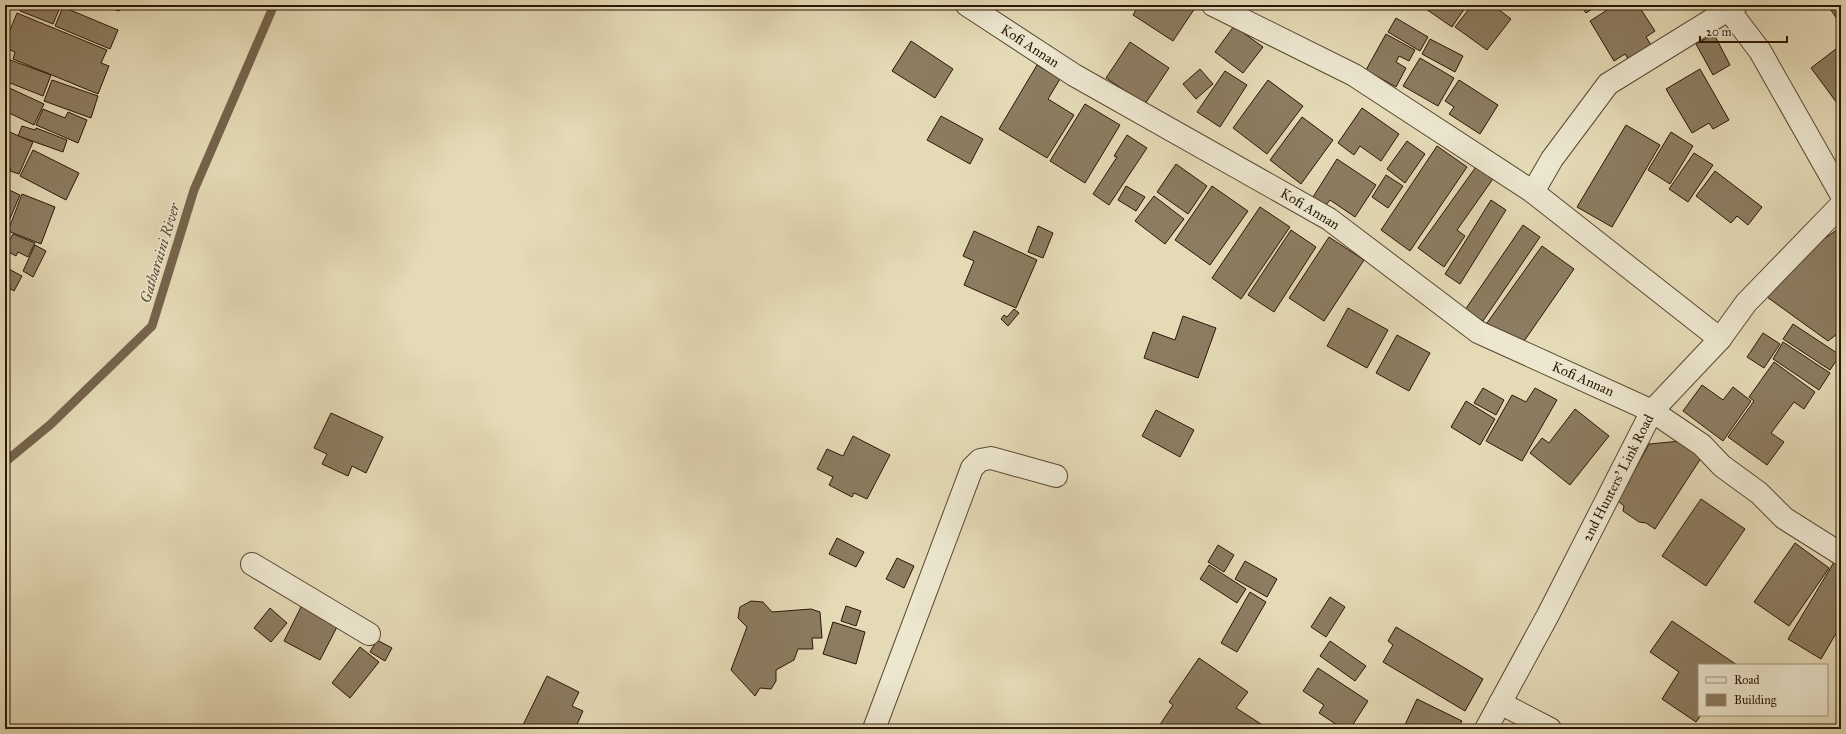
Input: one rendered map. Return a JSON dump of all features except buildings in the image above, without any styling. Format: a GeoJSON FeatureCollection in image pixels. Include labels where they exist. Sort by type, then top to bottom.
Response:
{"type":"FeatureCollection","features":[{"type":"Feature","properties":{"kind":"street","name":"Kofi Annan"},"geometry":{"type":"LineString","coordinates":[[967,5],[1074,75],[1329,219],[1478,332],[1652,411],[1702,445],[1722,466],[1759,493],[1784,518],[1841,554]]}},
{"type":"Feature","properties":{"kind":"street"},"geometry":{"type":"LineString","coordinates":[[1213,5],[1354,74],[1533,192],[1720,339]]}},
{"type":"Feature","properties":{"kind":"street"},"geometry":{"type":"LineString","coordinates":[[1533,192],[1552,159],[1608,84],[1730,6],[1760,51],[1841,194]]}},
{"type":"Feature","properties":{"kind":"street","name":"2nd Hunters' Link Road"},"geometry":{"type":"LineString","coordinates":[[1486,729],[1548,615],[1652,411],[1720,339],[1746,303],[1841,205]]}},
{"type":"Feature","properties":{"kind":"street"},"geometry":{"type":"LineString","coordinates":[[874,729],[972,468],[980,460],[991,458],[1056,476]]}},
{"type":"Feature","properties":{"kind":"street"},"geometry":{"type":"LineString","coordinates":[[252,564],[369,634]]}},
{"type":"Feature","properties":{"kind":"street"},"geometry":{"type":"LineString","coordinates":[[1500,703],[1550,729]]}},
{"type":"Feature","properties":{"kind":"waterway","name":"Gatharaini River"},"geometry":{"type":"LineString","coordinates":[[5,462],[51,424],[152,326],[194,190],[274,5]]}}]}
